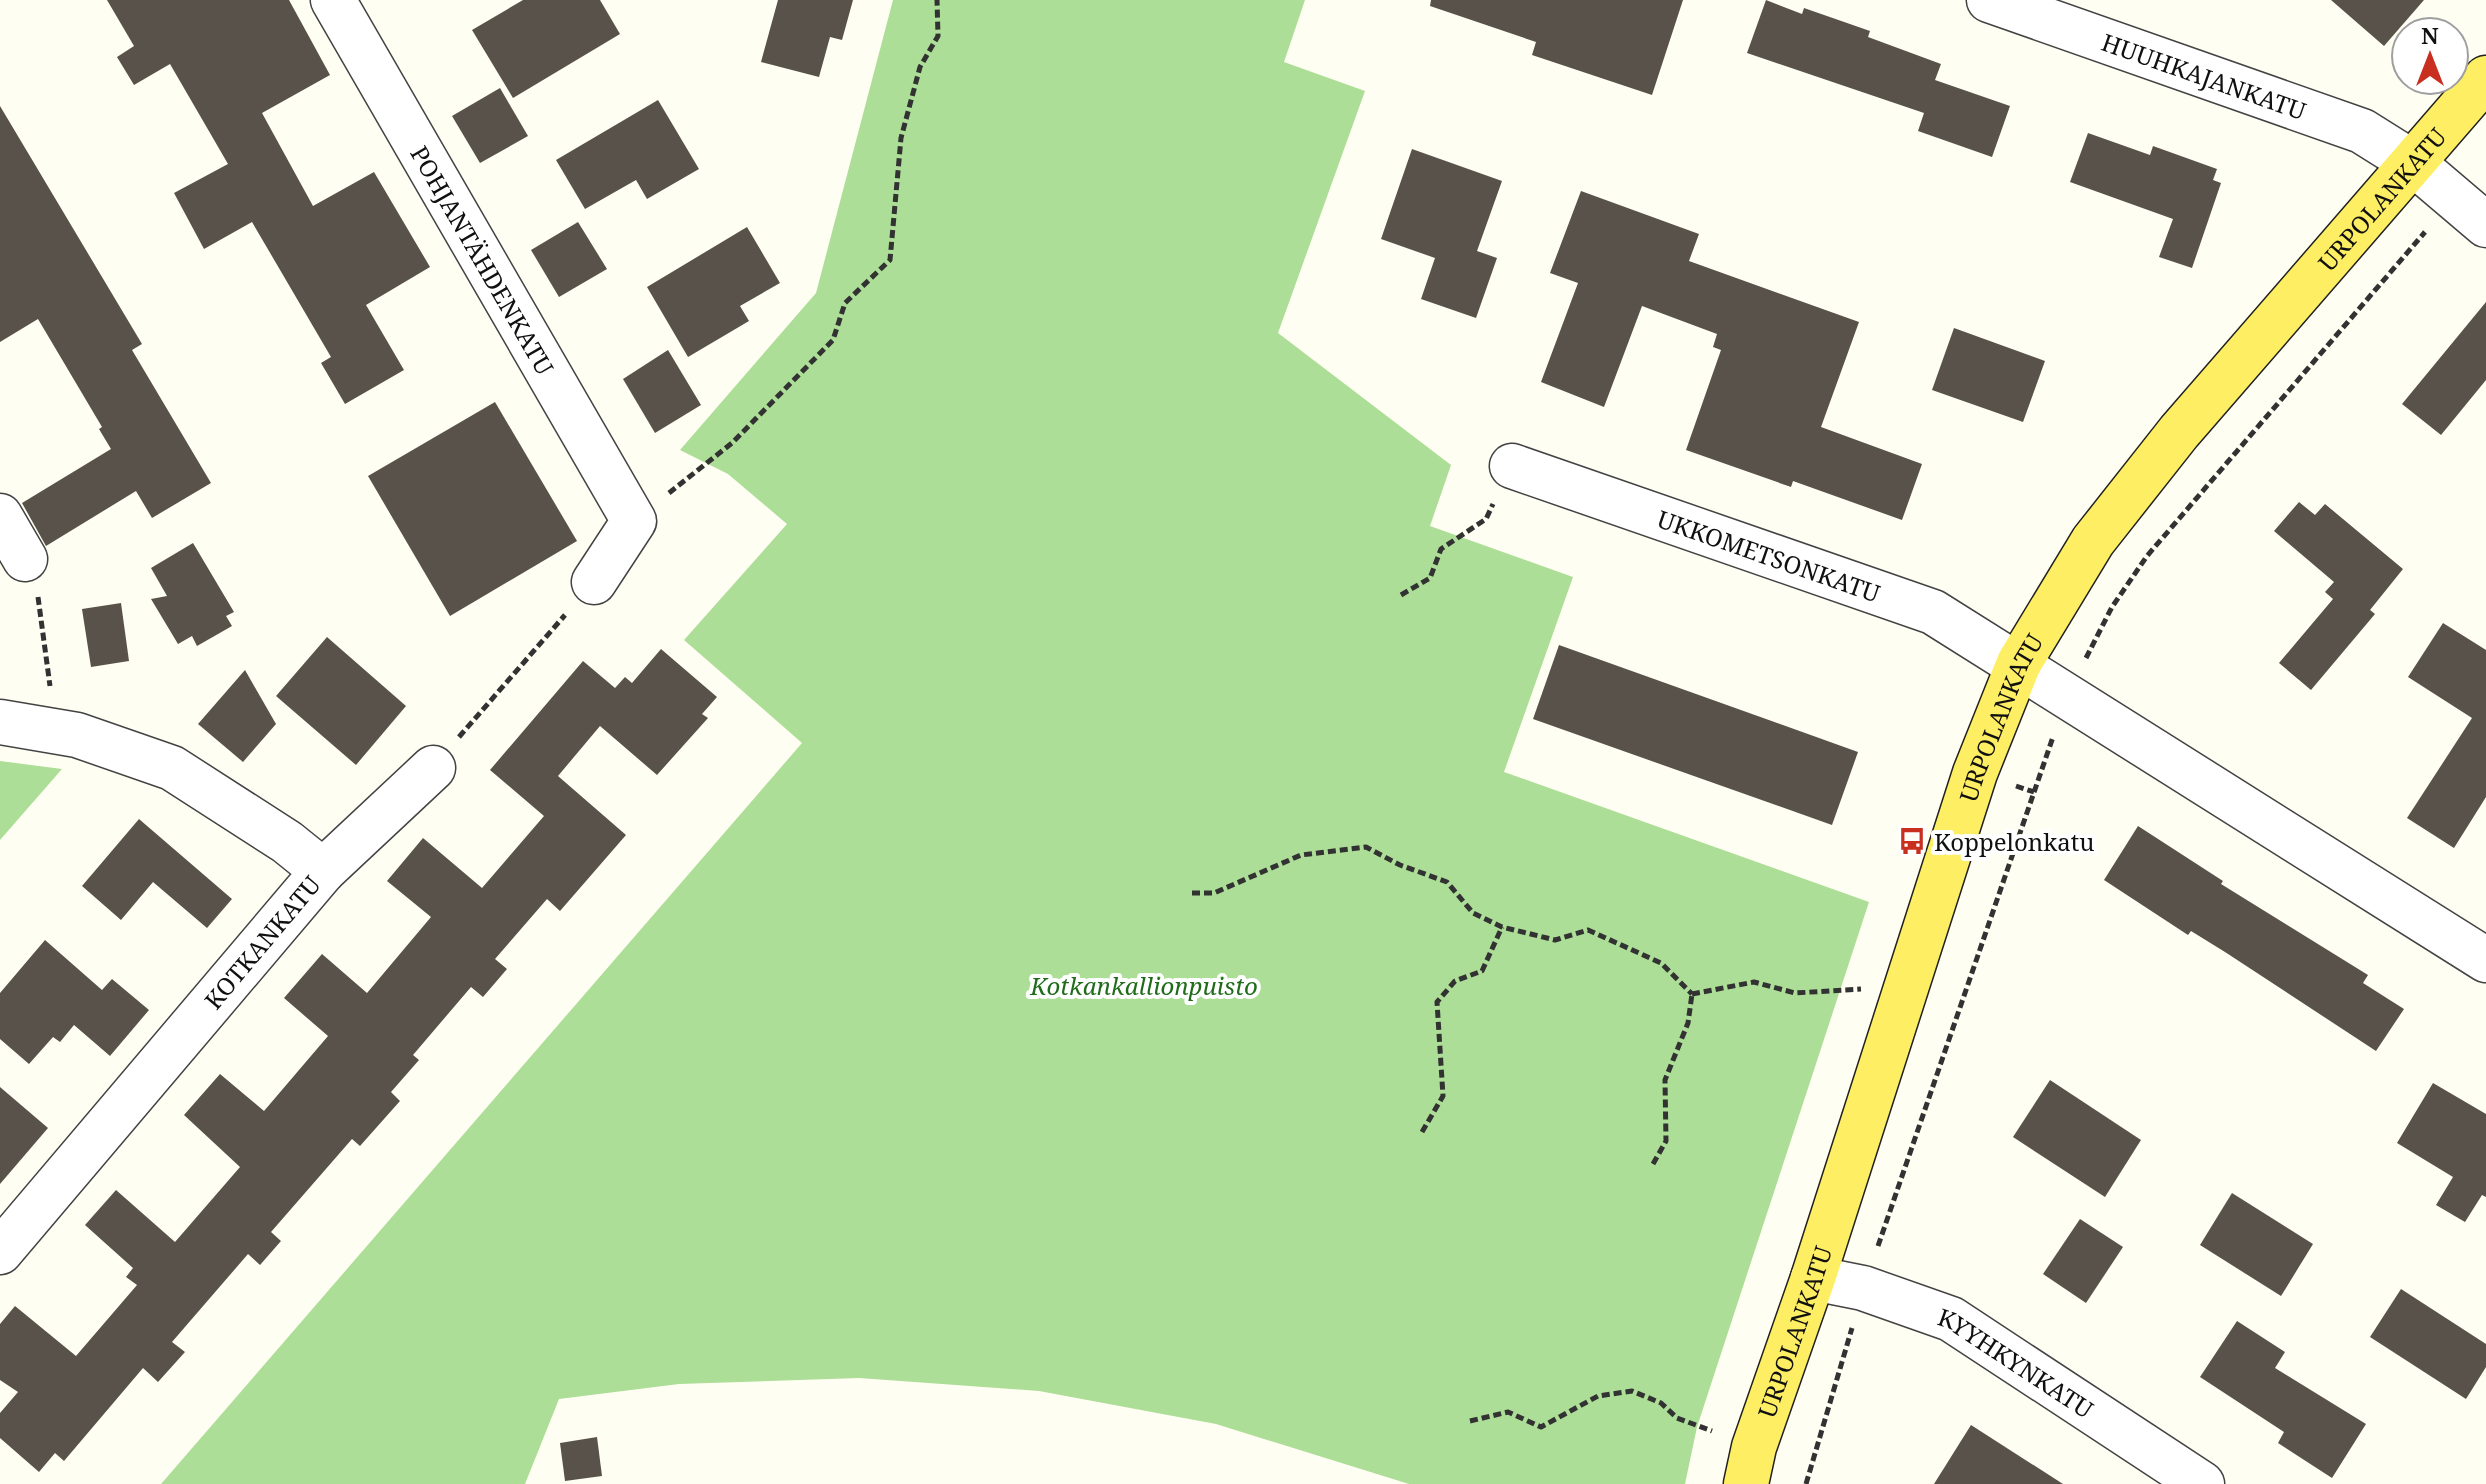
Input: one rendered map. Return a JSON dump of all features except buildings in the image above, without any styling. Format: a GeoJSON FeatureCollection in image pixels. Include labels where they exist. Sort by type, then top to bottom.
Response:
{"type":"FeatureCollection","features":[{"type":"Feature","properties":{"kind":"main road","name":"URPOLANKATU"},"geometry":{"type":"LineString","coordinates":[[1746,1484],[1754,1447],[1813,1278],[1975,773],[2019,663],[2093,541],[2131,492],[2179,432],[2486,78]]}},
{"type":"Feature","properties":{"kind":"street","name":"POHJANTÄHDENKATU"},"geometry":{"type":"LineString","coordinates":[[333,0],[634,521]]}},
{"type":"Feature","properties":{"kind":"street","name":"HUUHKAJANKATU"},"geometry":{"type":"LineString","coordinates":[[1989,0],[2362,131],[2413,163],[2470,212]]}},
{"type":"Feature","properties":{"kind":"street","name":"UKKOMETSONKATU"},"geometry":{"type":"LineString","coordinates":[[1512,466],[1933,612],[2019,663]]}},
{"type":"Feature","properties":{"kind":"street"},"geometry":{"type":"LineString","coordinates":[[0,516],[25,559]]}},
{"type":"Feature","properties":{"kind":"street"},"geometry":{"type":"LineString","coordinates":[[594,582],[634,521]]}},
{"type":"Feature","properties":{"kind":"street"},"geometry":{"type":"LineString","coordinates":[[2019,663],[2486,960]]}},
{"type":"Feature","properties":{"kind":"street","name":"KOTKANKATU"},"geometry":{"type":"LineString","coordinates":[[0,722],[55,731],[172,768],[287,842],[323,871],[0,1252]]}},
{"type":"Feature","properties":{"kind":"street"},"geometry":{"type":"LineString","coordinates":[[323,871],[433,768]]}},
{"type":"Feature","properties":{"kind":"street","name":"KYYHKYNKATU"},"geometry":{"type":"LineString","coordinates":[[1813,1278],[1863,1288],[1951,1319],[2202,1484]]}},
{"type":"Feature","properties":{"kind":"path"},"geometry":{"type":"LineString","coordinates":[[634,521],[742,432],[833,340],[845,303],[890,260],[901,138],[920,67],[938,36],[937,0]]}},
{"type":"Feature","properties":{"kind":"path"},"geometry":{"type":"LineString","coordinates":[[1806,1484],[1863,1288],[2068,694],[2112,607],[2147,556],[2470,212]]}},
{"type":"Feature","properties":{"kind":"path"},"geometry":{"type":"LineString","coordinates":[[1401,595],[1430,578],[1441,549],[1486,519],[1512,466]]}},
{"type":"Feature","properties":{"kind":"path"},"geometry":{"type":"LineString","coordinates":[[25,559],[41,607],[55,731]]}},
{"type":"Feature","properties":{"kind":"path"},"geometry":{"type":"LineString","coordinates":[[433,768],[594,582]]}},
{"type":"Feature","properties":{"kind":"path"},"geometry":{"type":"LineString","coordinates":[[1192,893],[1214,893],[1301,855],[1366,847],[1400,865],[1447,882],[1473,913],[1502,927],[1555,940],[1588,930],[1661,963],[1692,994]]}},
{"type":"Feature","properties":{"kind":"path"},"geometry":{"type":"LineString","coordinates":[[1422,1132],[1443,1096],[1437,1002],[1455,981],[1482,971],[1502,927]]}},
{"type":"Feature","properties":{"kind":"path"},"geometry":{"type":"LineString","coordinates":[[1692,994],[1754,982],[1795,993],[1852,992],[1884,982],[1908,987]]}},
{"type":"Feature","properties":{"kind":"path"},"geometry":{"type":"LineString","coordinates":[[1653,1164],[1666,1141],[1665,1080],[1688,1023],[1692,994]]}},
{"type":"Feature","properties":{"kind":"path"},"geometry":{"type":"LineString","coordinates":[[1470,1421],[1508,1412],[1541,1427],[1598,1396],[1632,1391],[1661,1403],[1677,1418]]}},
{"type":"Feature","properties":{"kind":"green space","name":"Kotkankallionpuisto"},"geometry":{"type":"Polygon","coordinates":[[[893,0],[1305,0],[1284,62],[1365,91],[1278,333],[1451,465],[1430,526],[1573,577],[1504,772],[1869,902],[1697,1427],[1685,1484],[1409,1484],[1216,1424],[1039,1391],[859,1378],[679,1384],[559,1399],[525,1484],[161,1484],[802,743],[684,640],[787,524],[728,474],[680,450],[816,293],[893,0]]]}},
{"type":"Feature","properties":{"kind":"green space"},"geometry":{"type":"Polygon","coordinates":[[[0,761],[62,769],[0,840],[0,761]]]}},
{"type":"Feature","properties":{"kind":"place","name":"Koppelonkatu"},"geometry":{"type":"Point","coordinates":[1912,841]}}]}
